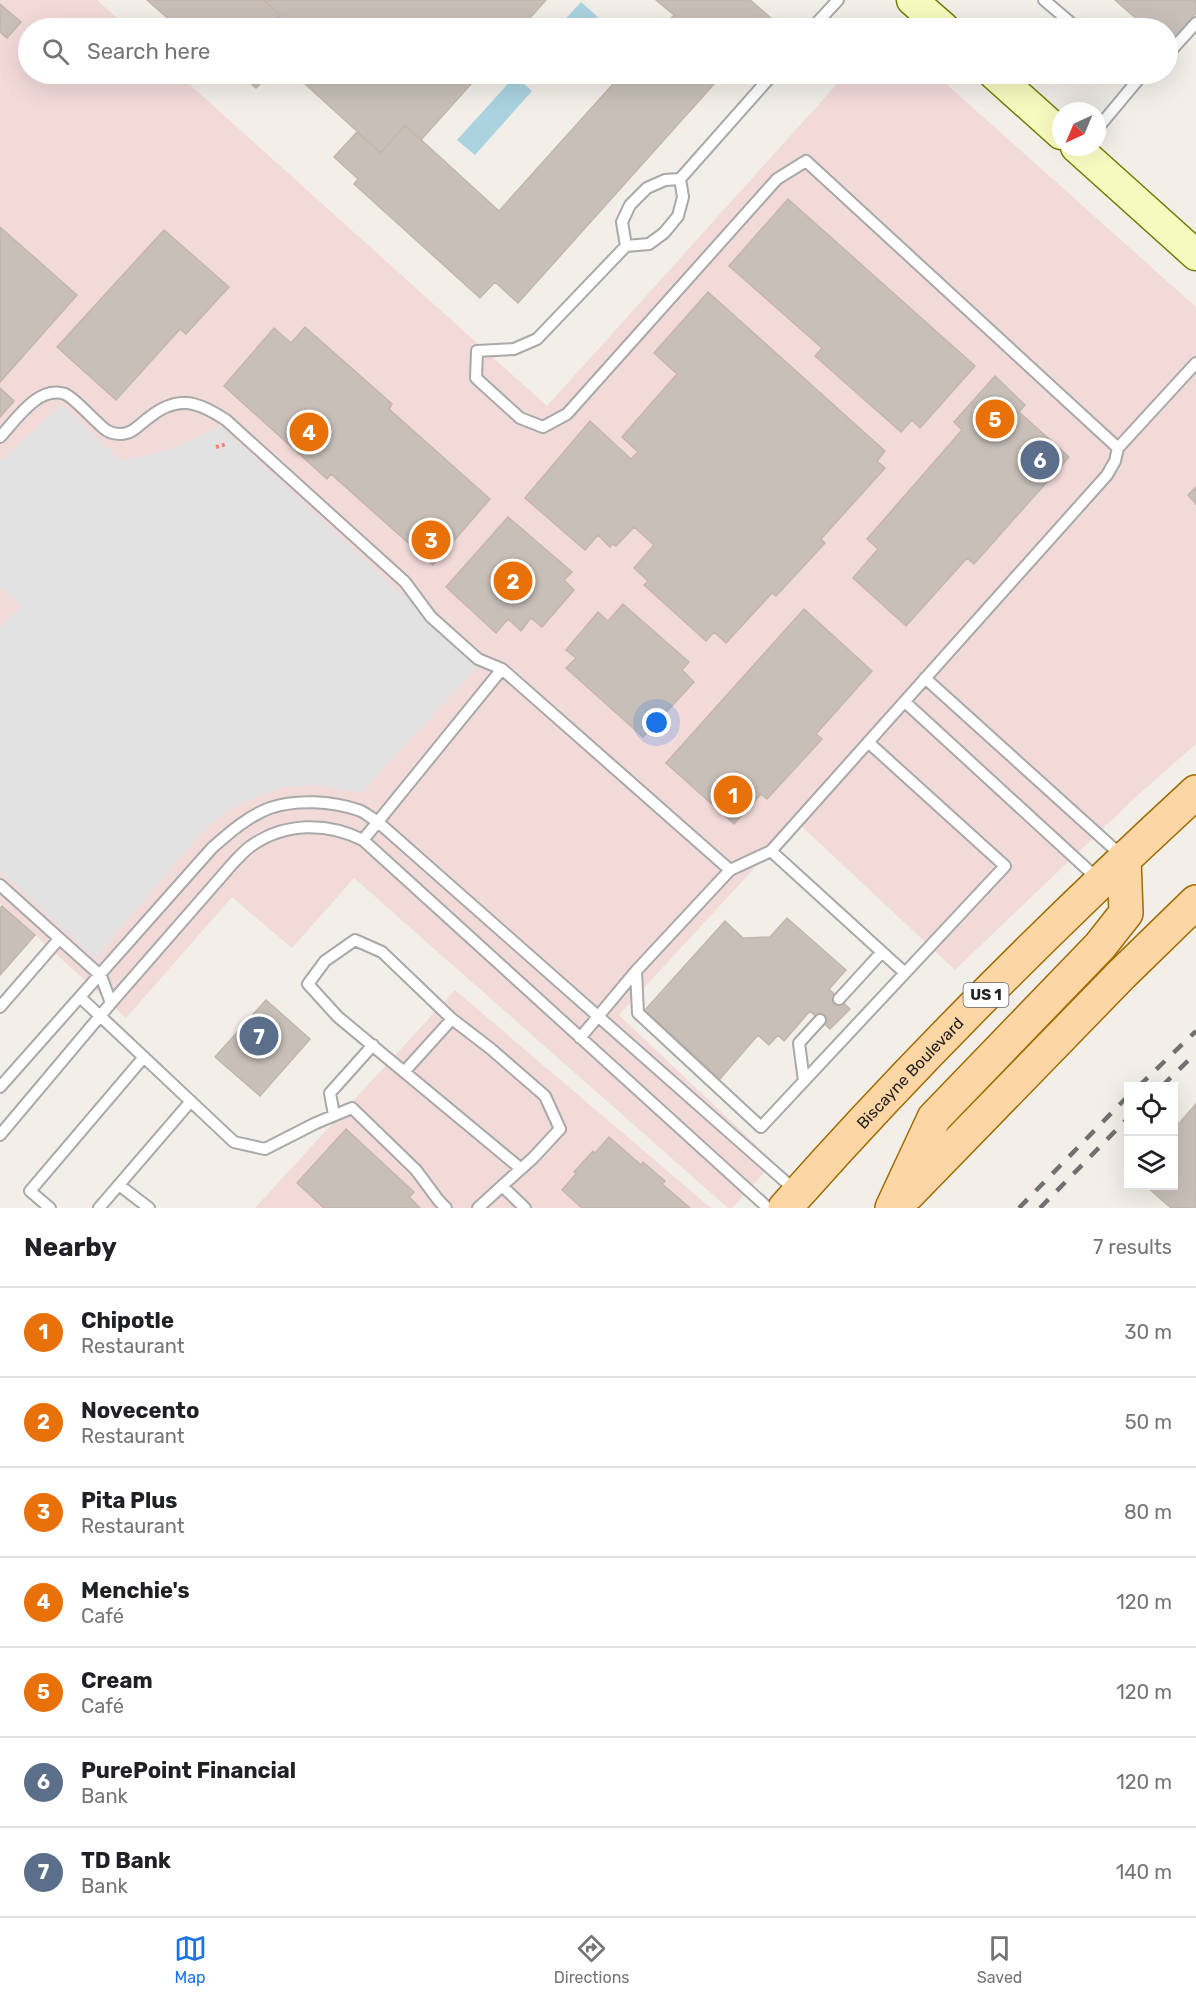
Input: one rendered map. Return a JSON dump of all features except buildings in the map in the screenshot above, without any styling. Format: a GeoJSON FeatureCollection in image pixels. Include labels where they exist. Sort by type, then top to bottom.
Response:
{"type":"FeatureCollection","features":[{"type":"Feature","properties":{"kind":"main road","name":"Biscayne Boulevard"},"geometry":{"type":"LineString","coordinates":[[792,1201],[937,1045],[1124,858],[1196,792]]}},
{"type":"Feature","properties":{"kind":"main road"},"geometry":{"type":"LineString","coordinates":[[893,1208],[934,1118],[1100,946],[1126,913],[1124,858]]}},
{"type":"Feature","properties":{"kind":"main road"},"geometry":{"type":"LineString","coordinates":[[893,1208],[1122,974],[1196,902]]}},
{"type":"Feature","properties":{"kind":"main road"},"geometry":{"type":"LineString","coordinates":[[1122,974],[1196,924]]}},
{"type":"Feature","properties":{"kind":"street"},"geometry":{"type":"LineString","coordinates":[[912,0],[933,18]]}},
{"type":"Feature","properties":{"kind":"street"},"geometry":{"type":"LineString","coordinates":[[1006,84],[1052,120]]}},
{"type":"Feature","properties":{"kind":"street"},"geometry":{"type":"LineString","coordinates":[[1093,156],[1196,255]]}},
{"type":"Feature","properties":{"kind":"lane"},"geometry":{"type":"LineString","coordinates":[[821,18],[838,0]]}},
{"type":"Feature","properties":{"kind":"lane"},"geometry":{"type":"LineString","coordinates":[[1044,0],[1065,18]]}},
{"type":"Feature","properties":{"kind":"lane"},"geometry":{"type":"LineString","coordinates":[[1178,42],[1196,23]]}},
{"type":"Feature","properties":{"kind":"lane"},"geometry":{"type":"LineString","coordinates":[[626,246],[622,222],[630,205],[648,188],[665,180],[680,178],[764,84]]}},
{"type":"Feature","properties":{"kind":"lane"},"geometry":{"type":"LineString","coordinates":[[1106,109],[1126,84]]}},
{"type":"Feature","properties":{"kind":"lane"},"geometry":{"type":"LineString","coordinates":[[680,178],[683,197],[678,216],[664,233],[649,244],[626,246],[537,339],[514,349],[477,351],[476,378],[520,418],[543,428],[567,414],[777,179],[806,161],[1118,448]]}},
{"type":"Feature","properties":{"kind":"lane"},"geometry":{"type":"LineString","coordinates":[[580,1038],[636,971],[680,927],[730,870],[771,851],[1107,475],[1115,461],[1118,448],[1196,363]]}},
{"type":"Feature","properties":{"kind":"lane"},"geometry":{"type":"LineString","coordinates":[[0,437],[38,397],[54,393],[67,395],[109,433],[123,434],[134,431],[163,408],[184,402],[206,406],[226,420],[405,582],[431,617],[478,659],[502,669],[730,870]]}},
{"type":"Feature","properties":{"kind":"lane"},"geometry":{"type":"LineString","coordinates":[[363,840],[502,669]]}},
{"type":"Feature","properties":{"kind":"lane"},"geometry":{"type":"LineString","coordinates":[[926,678],[1124,858]]}},
{"type":"Feature","properties":{"kind":"lane"},"geometry":{"type":"LineString","coordinates":[[905,702],[1100,882]]}},
{"type":"Feature","properties":{"kind":"lane"},"geometry":{"type":"LineString","coordinates":[[636,971],[638,1013],[761,1127],[1005,866],[868,742]]}},
{"type":"Feature","properties":{"kind":"lane"},"geometry":{"type":"LineString","coordinates":[[0,1087],[101,976],[212,848],[232,830],[270,808],[320,803],[344,806],[361,810],[378,822],[598,1016],[792,1201]]}},
{"type":"Feature","properties":{"kind":"lane"},"geometry":{"type":"LineString","coordinates":[[0,1135],[100,1015],[234,862],[252,845],[272,835],[298,827],[326,827],[345,831],[363,840],[768,1208]]}},
{"type":"Feature","properties":{"kind":"lane"},"geometry":{"type":"LineString","coordinates":[[771,851],[905,973]]}},
{"type":"Feature","properties":{"kind":"lane"},"geometry":{"type":"LineString","coordinates":[[0,885],[101,976],[111,1003]]}},
{"type":"Feature","properties":{"kind":"lane"},"geometry":{"type":"LineString","coordinates":[[0,1007],[59,939]]}},
{"type":"Feature","properties":{"kind":"lane"},"geometry":{"type":"LineString","coordinates":[[478,1208],[533,1158],[560,1129],[545,1096],[452,1019],[382,952],[355,940],[325,961],[308,984],[338,1017],[520,1168]]}},
{"type":"Feature","properties":{"kind":"lane"},"geometry":{"type":"LineString","coordinates":[[839,999],[882,952]]}},
{"type":"Feature","properties":{"kind":"lane"},"geometry":{"type":"LineString","coordinates":[[81,998],[234,1142],[265,1149],[352,1108],[416,1170],[446,1208]]}},
{"type":"Feature","properties":{"kind":"lane"},"geometry":{"type":"LineString","coordinates":[[404,1072],[452,1019]]}},
{"type":"Feature","properties":{"kind":"lane"},"geometry":{"type":"LineString","coordinates":[[804,1081],[800,1043],[820,1020]]}},
{"type":"Feature","properties":{"kind":"lane"},"geometry":{"type":"LineString","coordinates":[[334,1115],[330,1093],[373,1046]]}},
{"type":"Feature","properties":{"kind":"lane"},"geometry":{"type":"LineString","coordinates":[[50,1208],[30,1191],[144,1056]]}},
{"type":"Feature","properties":{"kind":"lane"},"geometry":{"type":"LineString","coordinates":[[99,1208],[191,1101]]}},
{"type":"Feature","properties":{"kind":"lane"},"geometry":{"type":"LineString","coordinates":[[119,1185],[149,1208]]}},
{"type":"Feature","properties":{"kind":"lane"},"geometry":{"type":"LineString","coordinates":[[502,1186],[525,1208]]}},
{"type":"Feature","properties":{"kind":"shaded area"},"geometry":{"type":"Polygon","coordinates":[[[0,0],[97,0],[117,18],[18,18],[18,84],[189,84],[547,406],[837,84],[946,84],[1196,307],[1196,744],[1138,795],[955,970],[797,822],[619,1015],[774,1162],[732,1208],[728,1208],[354,878],[292,948],[232,897],[126,1018],[0,903],[0,0]]]}},
{"type":"Feature","properties":{"kind":"shaded area"},"geometry":{"type":"Polygon","coordinates":[[[62,404],[121,461],[172,449],[220,426],[479,665],[362,792],[317,785],[284,787],[244,802],[224,813],[201,833],[95,958],[0,871],[0,628],[21,606],[0,586],[0,462],[62,404]]]}},
{"type":"Feature","properties":{"kind":"shaded area"},"geometry":{"type":"Polygon","coordinates":[[[455,990],[711,1208],[255,1208],[455,990]]]}},
{"type":"Feature","properties":{"kind":"water"},"geometry":{"type":"Polygon","coordinates":[[[581,2],[598,17],[597,18],[566,18],[581,2]]]}},
{"type":"Feature","properties":{"kind":"water"},"geometry":{"type":"Polygon","coordinates":[[[508,84],[524,84],[532,91],[475,155],[457,140],[508,84]]]}},
{"type":"Feature","properties":{"kind":"railway"},"geometry":{"type":"LineString","coordinates":[[1143,1082],[1196,1031]]}},
{"type":"Feature","properties":{"kind":"railway"},"geometry":{"type":"LineString","coordinates":[[1166,1082],[1196,1053]]}},
{"type":"Feature","properties":{"kind":"railway"},"geometry":{"type":"LineString","coordinates":[[1019,1208],[1124,1100]]}},
{"type":"Feature","properties":{"kind":"railway"},"geometry":{"type":"LineString","coordinates":[[1040,1208],[1124,1122]]}},
{"type":"Feature","properties":{"kind":"place","name":"Cream"},"geometry":{"type":"Point","coordinates":[995,419]}},
{"type":"Feature","properties":{"kind":"place","name":"Menchie's"},"geometry":{"type":"Point","coordinates":[309,432]}},
{"type":"Feature","properties":{"kind":"place","name":"PurePoint Financial"},"geometry":{"type":"Point","coordinates":[1040,460]}},
{"type":"Feature","properties":{"kind":"place","name":"Pita Plus"},"geometry":{"type":"Point","coordinates":[431,540]}},
{"type":"Feature","properties":{"kind":"place","name":"Novecento"},"geometry":{"type":"Point","coordinates":[513,581]}},
{"type":"Feature","properties":{"kind":"place","name":"Chipotle"},"geometry":{"type":"Point","coordinates":[733,795]}},
{"type":"Feature","properties":{"kind":"place","name":"TD Bank"},"geometry":{"type":"Point","coordinates":[259,1036]}}]}
